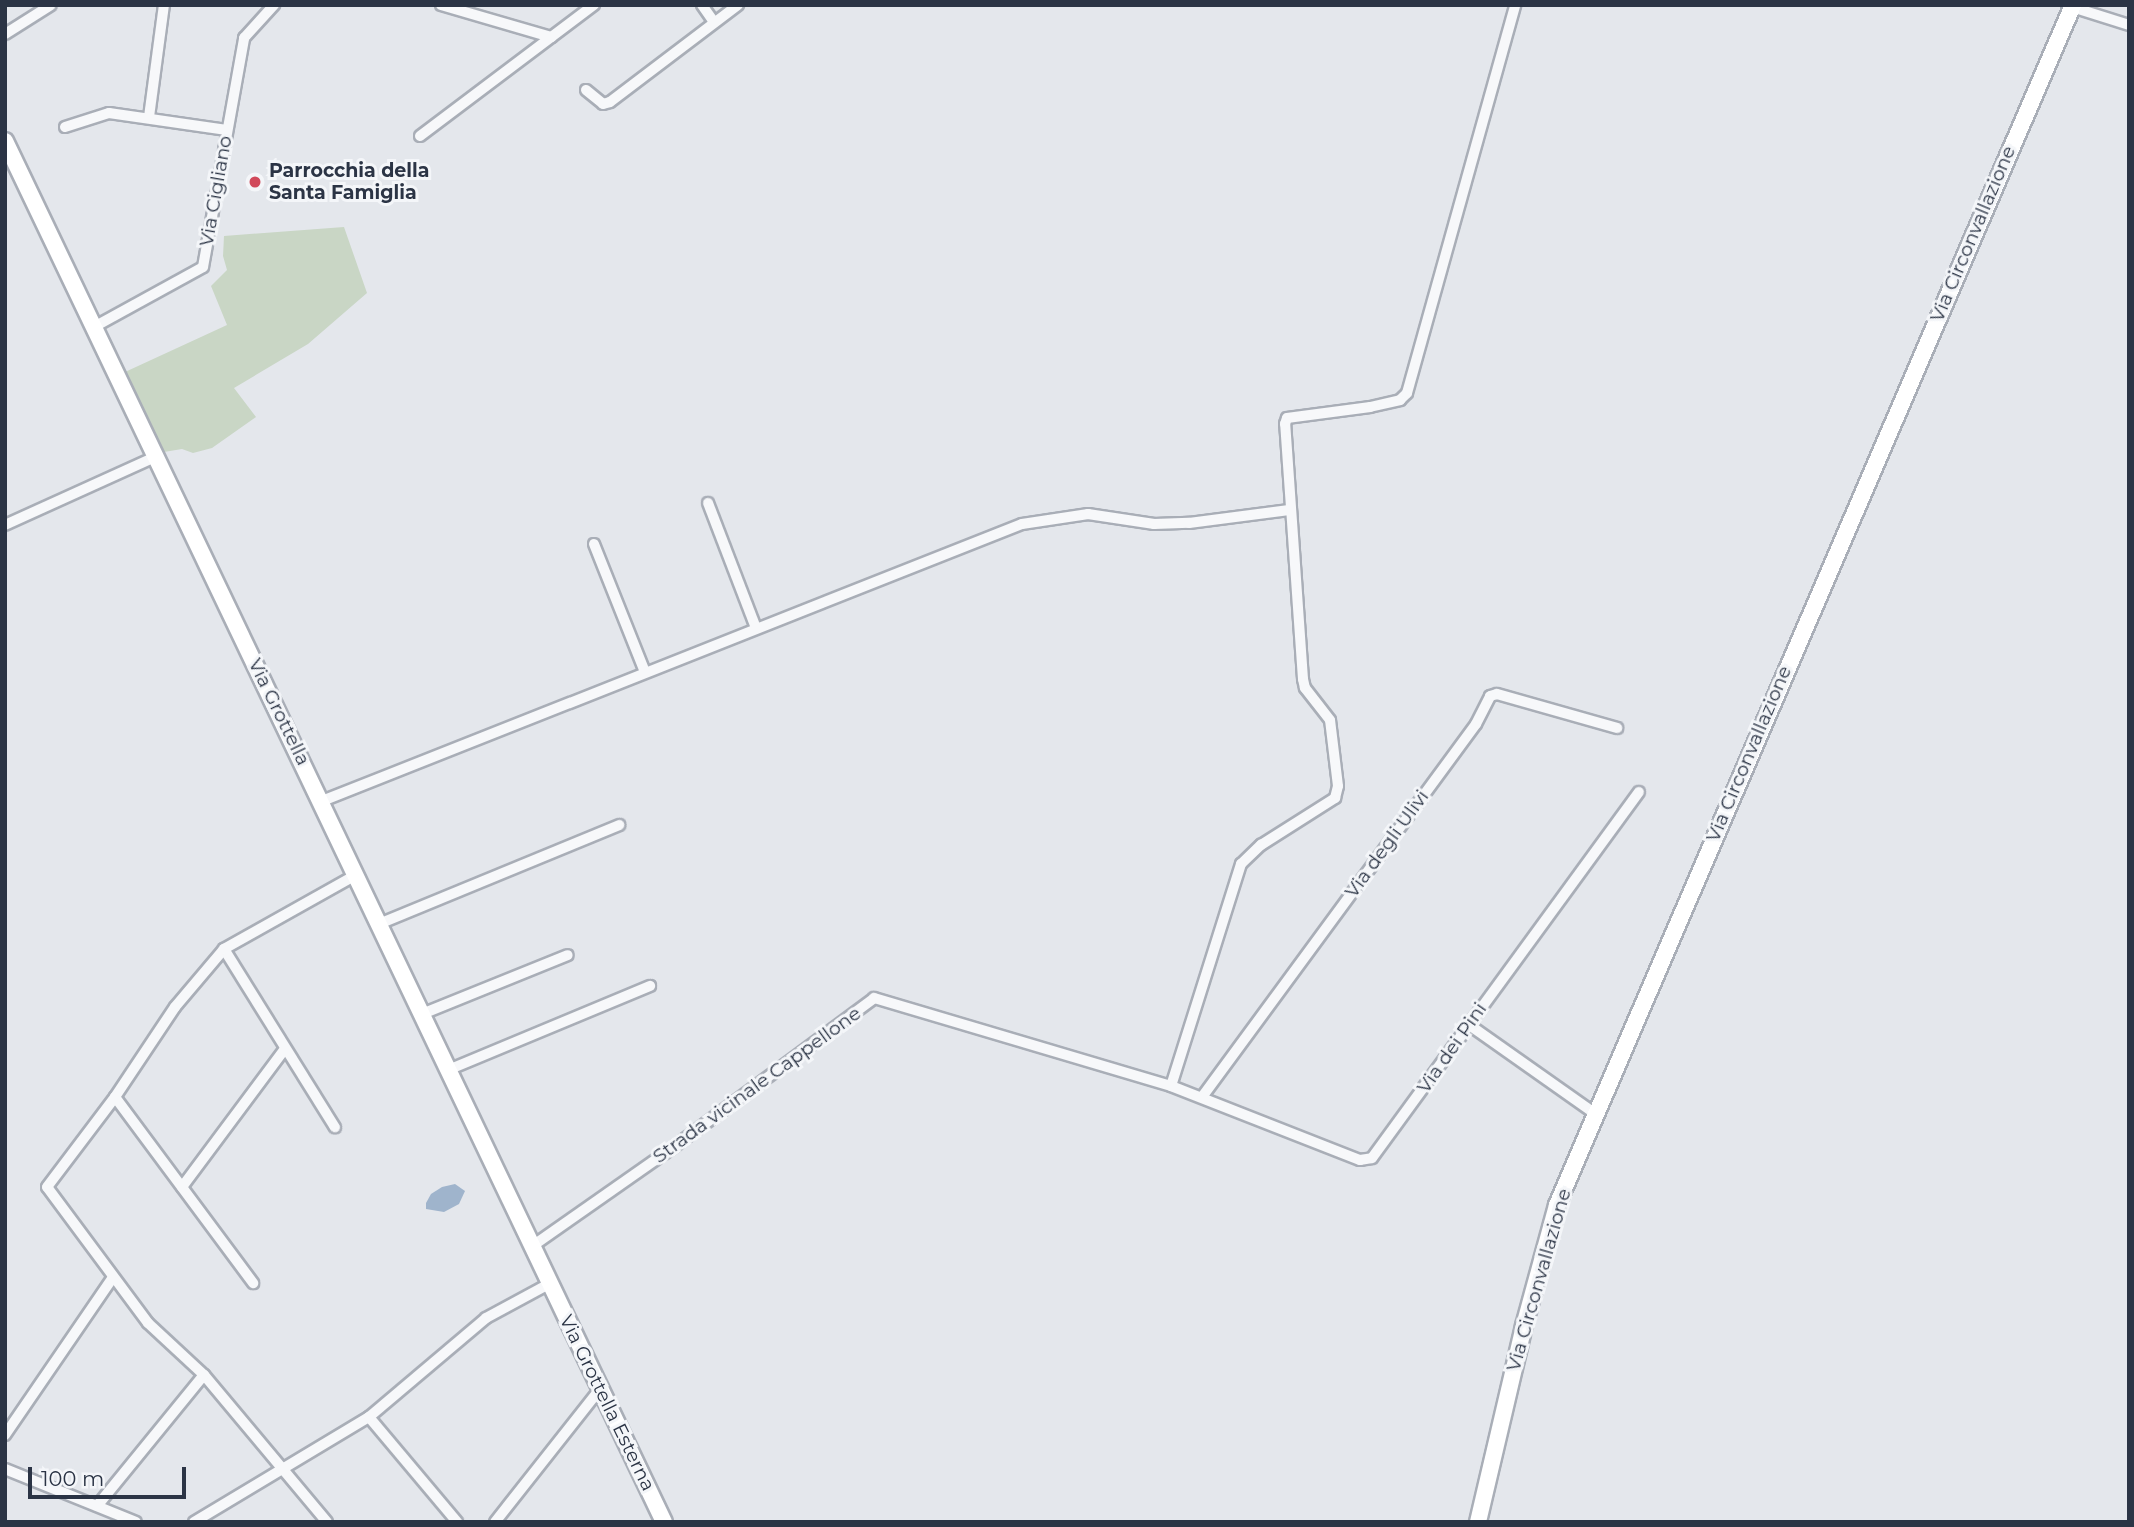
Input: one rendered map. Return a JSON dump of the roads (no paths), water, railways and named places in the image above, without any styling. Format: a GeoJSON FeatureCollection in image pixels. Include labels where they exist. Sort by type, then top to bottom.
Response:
{"type":"FeatureCollection","features":[{"type":"Feature","properties":{"kind":"main road","name":"Via Circonvallazione"},"geometry":{"type":"LineString","coordinates":[[1478,1522],[1524,1326],[1557,1205],[2072,6]]}},
{"type":"Feature","properties":{"kind":"main road","name":"Via Grottella"},"geometry":{"type":"LineString","coordinates":[[5,141],[322,801],[549,1284]]}},
{"type":"Feature","properties":{"kind":"main road","name":"Via Grottella Esterna"},"geometry":{"type":"LineString","coordinates":[[549,1284],[664,1522]]}},
{"type":"Feature","properties":{"kind":"street"},"geometry":{"type":"LineString","coordinates":[[5,34],[51,5]]}},
{"type":"Feature","properties":{"kind":"street"},"geometry":{"type":"LineString","coordinates":[[149,117],[164,5]]}},
{"type":"Feature","properties":{"kind":"street","name":"Via Cigliano"},"geometry":{"type":"LineString","coordinates":[[94,327],[203,267],[244,38],[274,5]]}},
{"type":"Feature","properties":{"kind":"street"},"geometry":{"type":"LineString","coordinates":[[441,5],[551,37]]}},
{"type":"Feature","properties":{"kind":"street"},"geometry":{"type":"LineString","coordinates":[[420,136],[593,5]]}},
{"type":"Feature","properties":{"kind":"street"},"geometry":{"type":"LineString","coordinates":[[702,5],[715,22]]}},
{"type":"Feature","properties":{"kind":"street"},"geometry":{"type":"LineString","coordinates":[[586,90],[603,104],[610,103],[738,5]]}},
{"type":"Feature","properties":{"kind":"street"},"geometry":{"type":"LineString","coordinates":[[1171,1086],[1241,864],[1261,845],[1335,797],[1338,786],[1330,720],[1305,688],[1303,679],[1284,450],[1287,418],[1400,400],[1412,384],[1515,5]]}},
{"type":"Feature","properties":{"kind":"street"},"geometry":{"type":"LineString","coordinates":[[2072,6],[2129,25]]}},
{"type":"Feature","properties":{"kind":"street"},"geometry":{"type":"LineString","coordinates":[[65,127],[109,113],[227,130]]}},
{"type":"Feature","properties":{"kind":"street"},"geometry":{"type":"LineString","coordinates":[[5,525],[156,456]]}},
{"type":"Feature","properties":{"kind":"street"},"geometry":{"type":"LineString","coordinates":[[708,503],[756,628]]}},
{"type":"Feature","properties":{"kind":"street"},"geometry":{"type":"LineString","coordinates":[[322,801],[1022,524],[1088,514],[1154,524],[1189,523],[1289,510]]}},
{"type":"Feature","properties":{"kind":"street"},"geometry":{"type":"LineString","coordinates":[[594,544],[645,672]]}},
{"type":"Feature","properties":{"kind":"street","name":"Via degli Ulivi"},"geometry":{"type":"LineString","coordinates":[[1202,1097],[1476,724],[1486,699],[1497,694],[1618,728]]}},
{"type":"Feature","properties":{"kind":"street","name":"Via dei Pini"},"geometry":{"type":"LineString","coordinates":[[1202,1097],[1360,1160],[1372,1158],[1639,792]]}},
{"type":"Feature","properties":{"kind":"street"},"geometry":{"type":"LineString","coordinates":[[379,924],[619,825]]}},
{"type":"Feature","properties":{"kind":"street"},"geometry":{"type":"LineString","coordinates":[[327,1522],[204,1375],[148,1323],[47,1187],[115,1097],[175,1007],[224,950],[356,875]]}},
{"type":"Feature","properties":{"kind":"street"},"geometry":{"type":"LineString","coordinates":[[224,950],[335,1128]]}},
{"type":"Feature","properties":{"kind":"street"},"geometry":{"type":"LineString","coordinates":[[422,1014],[568,955]]}},
{"type":"Feature","properties":{"kind":"street"},"geometry":{"type":"LineString","coordinates":[[448,1070],[650,986]]}},
{"type":"Feature","properties":{"kind":"street","name":"Strada vicinale Cappellone"},"geometry":{"type":"LineString","coordinates":[[531,1247],[675,1146],[874,998],[1202,1097]]}},
{"type":"Feature","properties":{"kind":"street"},"geometry":{"type":"LineString","coordinates":[[1468,1024],[1594,1114]]}},
{"type":"Feature","properties":{"kind":"street"},"geometry":{"type":"LineString","coordinates":[[182,1187],[285,1049]]}},
{"type":"Feature","properties":{"kind":"street"},"geometry":{"type":"LineString","coordinates":[[115,1097],[253,1283]]}},
{"type":"Feature","properties":{"kind":"street"},"geometry":{"type":"LineString","coordinates":[[5,1435],[113,1277]]}},
{"type":"Feature","properties":{"kind":"street"},"geometry":{"type":"LineString","coordinates":[[194,1522],[369,1416],[486,1318],[549,1284]]}},
{"type":"Feature","properties":{"kind":"street"},"geometry":{"type":"LineString","coordinates":[[97,1506],[204,1375]]}},
{"type":"Feature","properties":{"kind":"street"},"geometry":{"type":"LineString","coordinates":[[495,1522],[600,1389]]}},
{"type":"Feature","properties":{"kind":"street"},"geometry":{"type":"LineString","coordinates":[[369,1416],[457,1522]]}},
{"type":"Feature","properties":{"kind":"street"},"geometry":{"type":"LineString","coordinates":[[5,1469],[136,1522]]}},
{"type":"Feature","properties":{"kind":"water"},"geometry":{"type":"Polygon","coordinates":[[[455,1184],[465,1191],[459,1204],[444,1212],[426,1209],[431,1194],[442,1187],[455,1184]]]}},
{"type":"Feature","properties":{"kind":"place","name":"Parrocchia della Santa Famiglia"},"geometry":{"type":"Point","coordinates":[255,182]}}]}
